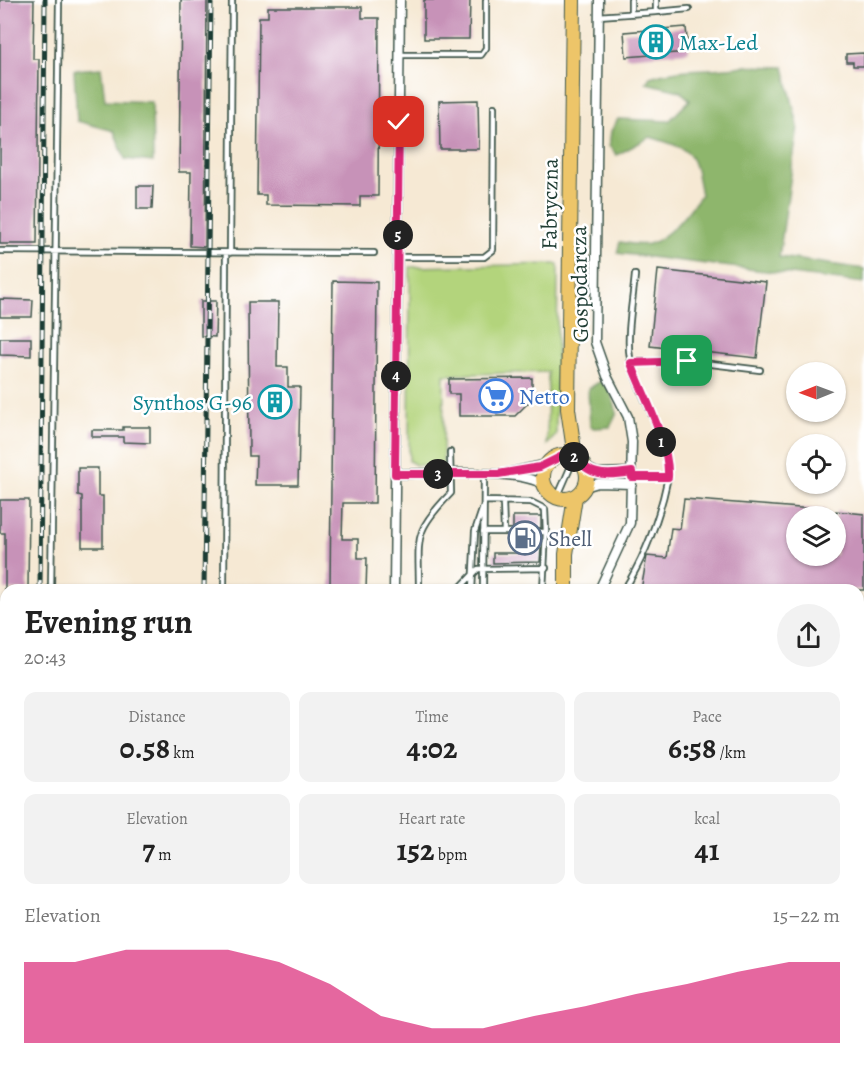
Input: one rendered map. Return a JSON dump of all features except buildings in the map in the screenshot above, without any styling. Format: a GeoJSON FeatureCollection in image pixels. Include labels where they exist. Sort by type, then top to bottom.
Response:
{"type":"FeatureCollection","features":[{"type":"Feature","properties":{"kind":"main road","name":"Fabryczna"},"geometry":{"type":"LineString","coordinates":[[573,0],[568,409],[580,462],[587,477],[580,492]]}},
{"type":"Feature","properties":{"kind":"main road","name":"Fabryczna"},"geometry":{"type":"LineString","coordinates":[[544,485],[543,474],[553,460],[568,409]]}},
{"type":"Feature","properties":{"kind":"main road"},"geometry":{"type":"LineString","coordinates":[[553,460],[580,462]]}},
{"type":"Feature","properties":{"kind":"main road"},"geometry":{"type":"LineString","coordinates":[[544,485],[557,498],[563,515],[566,584]]}},
{"type":"Feature","properties":{"kind":"main road"},"geometry":{"type":"LineString","coordinates":[[557,498],[580,492]]}},
{"type":"Feature","properties":{"kind":"main road"},"geometry":{"type":"LineString","coordinates":[[566,554],[572,505],[580,492]]}},
{"type":"Feature","properties":{"kind":"street"},"geometry":{"type":"LineString","coordinates":[[394,584],[400,0]]}},
{"type":"Feature","properties":{"kind":"street","name":"Gospodarcza"},"geometry":{"type":"LineString","coordinates":[[599,0],[595,342],[607,376],[628,417],[632,442],[630,523],[602,584]]}},
{"type":"Feature","properties":{"kind":"street"},"geometry":{"type":"LineString","coordinates":[[498,474],[553,460]]}},
{"type":"Feature","properties":{"kind":"street"},"geometry":{"type":"LineString","coordinates":[[580,462],[597,473],[632,478]]}},
{"type":"Feature","properties":{"kind":"street"},"geometry":{"type":"LineString","coordinates":[[395,474],[498,474],[533,479],[544,485]]}},
{"type":"Feature","properties":{"kind":"street"},"geometry":{"type":"LineString","coordinates":[[580,492],[598,483],[632,478]]}},
{"type":"Feature","properties":{"kind":"lane"},"geometry":{"type":"LineString","coordinates":[[51,584],[59,0]]}},
{"type":"Feature","properties":{"kind":"lane"},"geometry":{"type":"LineString","coordinates":[[224,584],[232,0]]}},
{"type":"Feature","properties":{"kind":"lane"},"geometry":{"type":"LineString","coordinates":[[400,55],[480,56],[486,48],[486,0]]}},
{"type":"Feature","properties":{"kind":"lane"},"geometry":{"type":"LineString","coordinates":[[631,14],[632,0]]}},
{"type":"Feature","properties":{"kind":"lane"},"geometry":{"type":"LineString","coordinates":[[656,0],[656,12]]}},
{"type":"Feature","properties":{"kind":"lane"},"geometry":{"type":"LineString","coordinates":[[598,16],[689,9]]}},
{"type":"Feature","properties":{"kind":"lane"},"geometry":{"type":"LineString","coordinates":[[397,256],[484,257],[493,250],[494,107]]}},
{"type":"Feature","properties":{"kind":"lane"},"geometry":{"type":"LineString","coordinates":[[0,251],[374,253]]}},
{"type":"Feature","properties":{"kind":"lane"},"geometry":{"type":"LineString","coordinates":[[627,584],[646,546],[663,501],[668,477],[664,449],[631,363],[635,275]]}},
{"type":"Feature","properties":{"kind":"lane"},"geometry":{"type":"LineString","coordinates":[[631,363],[687,361],[760,370]]}},
{"type":"Feature","properties":{"kind":"lane"},"geometry":{"type":"LineString","coordinates":[[419,584],[420,532],[430,514],[451,493],[450,452]]}},
{"type":"Feature","properties":{"kind":"lane"},"geometry":{"type":"LineString","coordinates":[[557,498],[580,462]]}},
{"type":"Feature","properties":{"kind":"lane"},"geometry":{"type":"LineString","coordinates":[[483,584],[484,474]]}},
{"type":"Feature","properties":{"kind":"lane"},"geometry":{"type":"LineString","coordinates":[[632,478],[668,477]]}},
{"type":"Feature","properties":{"kind":"lane"},"geometry":{"type":"LineString","coordinates":[[504,501],[504,532]]}},
{"type":"Feature","properties":{"kind":"lane"},"geometry":{"type":"LineString","coordinates":[[484,503],[531,501],[542,506],[546,514],[544,584]]}},
{"type":"Feature","properties":{"kind":"lane"},"geometry":{"type":"LineString","coordinates":[[473,584],[477,519],[484,503]]}},
{"type":"Feature","properties":{"kind":"lane"},"geometry":{"type":"LineString","coordinates":[[483,532],[546,532]]}},
{"type":"Feature","properties":{"kind":"lane"},"geometry":{"type":"LineString","coordinates":[[463,584],[474,572],[483,568],[546,568]]}},
{"type":"Feature","properties":{"kind":"green space"},"geometry":{"type":"Polygon","coordinates":[[[743,66],[784,67],[798,126],[779,257],[864,269],[864,283],[617,253],[620,242],[646,245],[657,241],[678,223],[701,195],[693,160],[683,149],[675,145],[650,137],[617,155],[609,146],[611,131],[618,119],[669,121],[690,100],[680,91],[646,83],[650,77],[674,71],[743,66]]]}},
{"type":"Feature","properties":{"kind":"green space"},"geometry":{"type":"Polygon","coordinates":[[[101,68],[105,100],[152,102],[153,162],[125,159],[114,131],[77,121],[74,70],[101,68]]]}},
{"type":"Feature","properties":{"kind":"green space"},"geometry":{"type":"Polygon","coordinates":[[[558,264],[556,435],[547,445],[548,372],[444,375],[443,466],[416,465],[409,461],[410,267],[558,264]]]}},
{"type":"Feature","properties":{"kind":"green space"},"geometry":{"type":"Polygon","coordinates":[[[601,381],[610,389],[617,413],[610,427],[594,428],[590,426],[588,389],[601,381]]]}},
{"type":"Feature","properties":{"kind":"railway"},"geometry":{"type":"LineString","coordinates":[[40,584],[45,0]]}},
{"type":"Feature","properties":{"kind":"railway"},"geometry":{"type":"LineString","coordinates":[[204,584],[211,0]]}},
{"type":"Feature","properties":{"kind":"place","name":"Max-Led"},"geometry":{"type":"Point","coordinates":[656,42]}},
{"type":"Feature","properties":{"kind":"place","name":"Netto"},"geometry":{"type":"Point","coordinates":[496,396]}},
{"type":"Feature","properties":{"kind":"place","name":"Synthos G-96"},"geometry":{"type":"Point","coordinates":[275,402]}},
{"type":"Feature","properties":{"kind":"place","name":"Shell"},"geometry":{"type":"Point","coordinates":[525,538]}},
{"type":"Feature","properties":{"kind":"route"},"geometry":{"type":"LineString","coordinates":[[399,122],[395,474],[498,474],[540,467],[555,457],[568,455],[575,457],[585,467],[597,473],[632,472],[632,477],[668,477],[664,449],[631,363],[687,361]]}}]}
